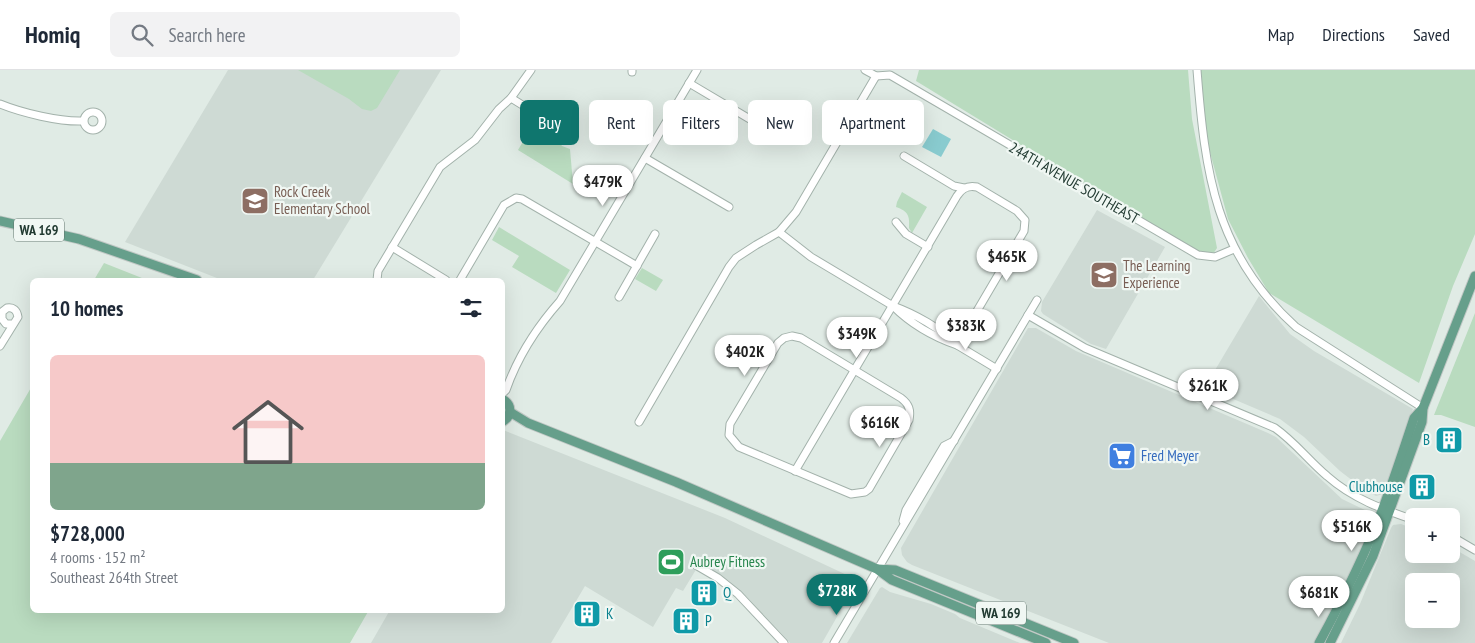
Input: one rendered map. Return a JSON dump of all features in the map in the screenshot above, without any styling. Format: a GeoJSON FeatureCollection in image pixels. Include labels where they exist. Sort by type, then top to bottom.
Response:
{"type":"FeatureCollection","features":[{"type":"Feature","properties":{"kind":"main road","name":"WA 169"},"geometry":{"type":"LineString","coordinates":[[0,221],[79,239],[191,278]]}},
{"type":"Feature","properties":{"kind":"main road"},"geometry":{"type":"LineString","coordinates":[[1319,643],[1386,511],[1422,422],[1423,408],[1475,276]]}},
{"type":"Feature","properties":{"kind":"main road","name":"WA 169"},"geometry":{"type":"LineString","coordinates":[[505,396],[507,417],[528,423],[680,484],[877,570],[892,580],[1046,643]]}},
{"type":"Feature","properties":{"kind":"main road"},"geometry":{"type":"LineString","coordinates":[[1330,643],[1373,556],[1386,511]]}},
{"type":"Feature","properties":{"kind":"main road","name":"WA 169"},"geometry":{"type":"LineString","coordinates":[[877,570],[895,570],[1067,642]]}},
{"type":"Feature","properties":{"kind":"main road"},"geometry":{"type":"LineString","coordinates":[[1024,634],[1030,631],[1067,642]]}},
{"type":"Feature","properties":{"kind":"street"},"geometry":{"type":"LineString","coordinates":[[377,278],[378,271],[440,167],[475,140],[499,109],[511,98],[531,70]]}},
{"type":"Feature","properties":{"kind":"street"},"geometry":{"type":"LineString","coordinates":[[505,396],[512,372],[528,342],[560,301],[697,70]]}},
{"type":"Feature","properties":{"kind":"street","name":"244TH AVENUE SOUTHEAST"},"geometry":{"type":"LineString","coordinates":[[865,70],[876,76],[890,76],[1198,256],[1215,256],[1234,249]]}},
{"type":"Feature","properties":{"kind":"street"},"geometry":{"type":"LineString","coordinates":[[1197,70],[1211,180],[1220,216],[1234,249],[1260,291],[1296,327],[1423,408]]}},
{"type":"Feature","properties":{"kind":"street"},"geometry":{"type":"LineString","coordinates":[[639,422],[729,267],[736,258],[779,232],[796,212],[876,76]]}},
{"type":"Feature","properties":{"kind":"street"},"geometry":{"type":"LineString","coordinates":[[689,83],[748,118]]}},
{"type":"Feature","properties":{"kind":"street"},"geometry":{"type":"LineString","coordinates":[[511,98],[520,104]]}},
{"type":"Feature","properties":{"kind":"street"},"geometry":{"type":"LineString","coordinates":[[0,104],[16,110],[70,121],[83,121]]}},
{"type":"Feature","properties":{"kind":"street"},"geometry":{"type":"LineString","coordinates":[[904,156],[954,186],[964,188],[977,187],[1017,211],[1025,220],[1024,231],[957,345]]}},
{"type":"Feature","properties":{"kind":"street"},"geometry":{"type":"LineString","coordinates":[[645,158],[729,207]]}},
{"type":"Feature","properties":{"kind":"street"},"geometry":{"type":"LineString","coordinates":[[795,471],[957,196],[964,188]]}},
{"type":"Feature","properties":{"kind":"street"},"geometry":{"type":"LineString","coordinates":[[461,278],[504,205],[513,199],[522,199],[637,266]]}},
{"type":"Feature","properties":{"kind":"street"},"geometry":{"type":"LineString","coordinates":[[896,222],[906,234],[928,247]]}},
{"type":"Feature","properties":{"kind":"street"},"geometry":{"type":"LineString","coordinates":[[779,232],[811,257],[893,306],[902,315],[997,369]]}},
{"type":"Feature","properties":{"kind":"street"},"geometry":{"type":"LineString","coordinates":[[619,297],[655,234]]}},
{"type":"Feature","properties":{"kind":"street"},"geometry":{"type":"LineString","coordinates":[[392,247],[443,278]]}},
{"type":"Feature","properties":{"kind":"street"},"geometry":{"type":"LineString","coordinates":[[834,643],[1037,300]]}},
{"type":"Feature","properties":{"kind":"street"},"geometry":{"type":"LineString","coordinates":[[1028,315],[1085,348],[1275,428],[1286,436],[1334,482],[1350,494],[1386,511],[1405,517]]}},
{"type":"Feature","properties":{"kind":"street"},"geometry":{"type":"LineString","coordinates":[[0,346],[12,324]]}},
{"type":"Feature","properties":{"kind":"street"},"geometry":{"type":"LineString","coordinates":[[788,337],[801,338],[855,370],[908,403],[911,411],[909,420],[869,489],[865,492],[851,494],[795,471],[739,447],[729,435],[730,424],[778,343],[788,337]]}},
{"type":"Feature","properties":{"kind":"street"},"geometry":{"type":"LineString","coordinates":[[1460,542],[1475,550]]}},
{"type":"Feature","properties":{"kind":"street"},"geometry":{"type":"LineString","coordinates":[[694,564],[718,578],[738,594],[784,643]]}},
{"type":"Feature","properties":{"kind":"shaded area","name":"Rock Creek Elementary School"},"geometry":{"type":"Polygon","coordinates":[[[228,70],[441,70],[314,278],[217,278],[125,242],[228,70]]]}},
{"type":"Feature","properties":{"kind":"shaded area","name":"The Learning Experience"},"geometry":{"type":"Polygon","coordinates":[[[1097,210],[1165,247],[1106,349],[1091,344],[1041,311],[1042,302],[1097,210]]]}},
{"type":"Feature","properties":{"kind":"shaded area"},"geometry":{"type":"Polygon","coordinates":[[[1259,296],[1290,334],[1314,351],[1413,409],[1383,494],[1376,496],[1366,491],[1340,471],[1304,437],[1280,419],[1205,387],[1259,296]]]}},
{"type":"Feature","properties":{"kind":"shaded area"},"geometry":{"type":"Polygon","coordinates":[[[1028,328],[1036,328],[1076,351],[1276,437],[1342,499],[1367,511],[1370,523],[1349,581],[1316,643],[1109,643],[907,562],[902,555],[901,548],[1028,328]]]}},
{"type":"Feature","properties":{"kind":"shaded area"},"geometry":{"type":"Polygon","coordinates":[[[505,431],[725,518],[849,576],[855,583],[822,643],[790,643],[747,597],[729,581],[700,563],[683,591],[676,588],[653,627],[585,586],[551,643],[371,643],[388,613],[505,613],[505,431]]]}},
{"type":"Feature","properties":{"kind":"shaded area"},"geometry":{"type":"Polygon","coordinates":[[[1393,525],[1405,526],[1405,563],[1460,563],[1460,552],[1475,561],[1475,643],[1341,643],[1360,604],[1393,525]]]}},
{"type":"Feature","properties":{"kind":"shaded area"},"geometry":{"type":"Polygon","coordinates":[[[882,587],[890,592],[931,604],[1020,643],[847,643],[882,587]]]}},
{"type":"Feature","properties":{"kind":"green space"},"geometry":{"type":"Polygon","coordinates":[[[298,70],[400,70],[377,108],[371,111],[362,109],[349,99],[298,70]]]}},
{"type":"Feature","properties":{"kind":"green space"},"geometry":{"type":"Polygon","coordinates":[[[919,70],[1188,70],[1192,119],[1217,248],[1213,254],[1196,252],[916,81],[919,70]]]}},
{"type":"Feature","properties":{"kind":"green space"},"geometry":{"type":"Polygon","coordinates":[[[1200,70],[1475,70],[1475,234],[1453,286],[1419,383],[1269,293],[1228,219],[1207,141],[1200,70]]]}},
{"type":"Feature","properties":{"kind":"green space"},"geometry":{"type":"Polygon","coordinates":[[[521,145],[561,145],[570,149],[573,184],[518,150],[521,145]]]}},
{"type":"Feature","properties":{"kind":"green space"},"geometry":{"type":"Polygon","coordinates":[[[902,192],[927,207],[912,233],[909,228],[907,214],[896,207],[902,192]]]}},
{"type":"Feature","properties":{"kind":"green space"},"geometry":{"type":"Polygon","coordinates":[[[499,227],[570,270],[556,293],[512,267],[519,256],[492,240],[499,227]]]}},
{"type":"Feature","properties":{"kind":"green space"},"geometry":{"type":"Polygon","coordinates":[[[104,263],[142,278],[95,278],[104,263]]]}},
{"type":"Feature","properties":{"kind":"green space"},"geometry":{"type":"Polygon","coordinates":[[[642,268],[663,280],[656,291],[635,279],[642,268]]]}},
{"type":"Feature","properties":{"kind":"green space"},"geometry":{"type":"Polygon","coordinates":[[[1475,313],[1475,427],[1441,415],[1434,415],[1475,313]]]}},
{"type":"Feature","properties":{"kind":"green space"},"geometry":{"type":"Polygon","coordinates":[[[30,389],[30,613],[367,613],[350,643],[0,643],[0,441],[30,389]]]}},
{"type":"Feature","properties":{"kind":"water"},"geometry":{"type":"Polygon","coordinates":[[[933,129],[951,139],[941,157],[922,147],[933,129]]]}},
{"type":"Feature","properties":{"kind":"place","name":"Rock Creek Elementary School"},"geometry":{"type":"Point","coordinates":[255,201]}},
{"type":"Feature","properties":{"kind":"place","name":"The Learning Experience"},"geometry":{"type":"Point","coordinates":[1104,275]}},
{"type":"Feature","properties":{"kind":"place","name":"B"},"geometry":{"type":"Point","coordinates":[1449,440]}},
{"type":"Feature","properties":{"kind":"place","name":"Fred Meyer"},"geometry":{"type":"Point","coordinates":[1122,456]}},
{"type":"Feature","properties":{"kind":"place","name":"Clubhouse"},"geometry":{"type":"Point","coordinates":[1422,487]}},
{"type":"Feature","properties":{"kind":"place","name":"Aubrey Fitness"},"geometry":{"type":"Point","coordinates":[671,562]}},
{"type":"Feature","properties":{"kind":"place","name":"Q"},"geometry":{"type":"Point","coordinates":[704,593]}},
{"type":"Feature","properties":{"kind":"place","name":"K"},"geometry":{"type":"Point","coordinates":[587,614]}},
{"type":"Feature","properties":{"kind":"place","name":"P"},"geometry":{"type":"Point","coordinates":[686,621]}}]}
